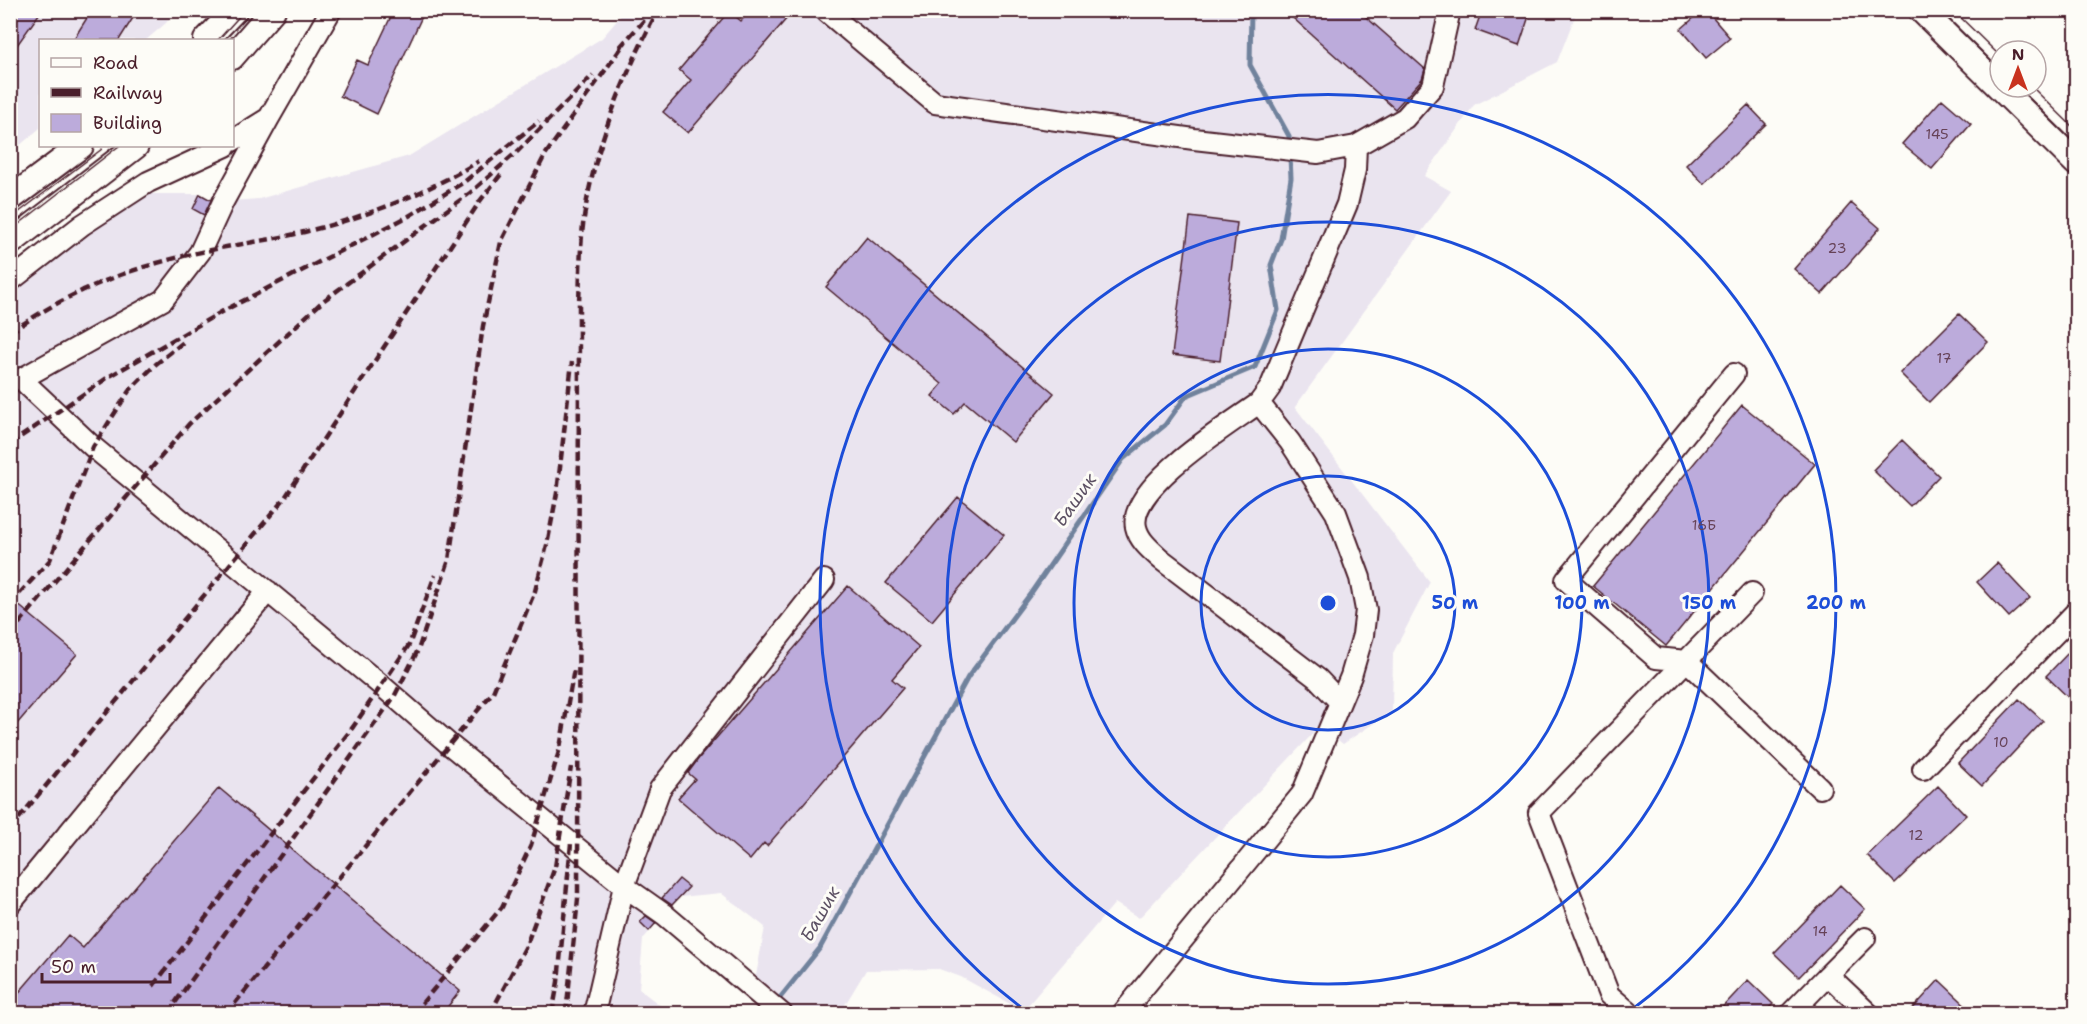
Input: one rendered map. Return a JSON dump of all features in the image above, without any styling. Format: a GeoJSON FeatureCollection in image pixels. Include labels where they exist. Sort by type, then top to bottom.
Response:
{"type":"FeatureCollection","features":[{"type":"Feature","properties":{"kind":"main road"},"geometry":{"type":"LineString","coordinates":[[207,39],[235,10]]}},
{"type":"Feature","properties":{"kind":"main road"},"geometry":{"type":"LineString","coordinates":[[234,55],[273,10]]}},
{"type":"Feature","properties":{"kind":"main road"},"geometry":{"type":"LineString","coordinates":[[1921,10],[2076,163]]}},
{"type":"Feature","properties":{"kind":"main road"},"geometry":{"type":"LineString","coordinates":[[10,199],[80,147]]}},
{"type":"Feature","properties":{"kind":"main road"},"geometry":{"type":"LineString","coordinates":[[10,243],[135,147]]}},
{"type":"Feature","properties":{"kind":"street"},"geometry":{"type":"LineString","coordinates":[[331,10],[223,202],[200,252],[163,300],[16,382],[450,745],[624,886],[665,915],[782,1014]]}},
{"type":"Feature","properties":{"kind":"street"},"geometry":{"type":"LineString","coordinates":[[827,12],[935,103],[1318,153],[1356,146],[1405,118],[1433,86],[1450,10]]}},
{"type":"Feature","properties":{"kind":"street"},"geometry":{"type":"LineString","coordinates":[[234,140],[269,118]]}},
{"type":"Feature","properties":{"kind":"street"},"geometry":{"type":"LineString","coordinates":[[1340,701],[1310,672],[1162,560],[1143,541],[1136,526],[1138,507],[1165,472],[1259,403],[1270,388],[1347,204],[1355,170],[1356,146]]}},
{"type":"Feature","properties":{"kind":"street"},"geometry":{"type":"LineString","coordinates":[[10,281],[82,225],[148,182],[224,147]]}},
{"type":"Feature","properties":{"kind":"street"},"geometry":{"type":"LineString","coordinates":[[1734,374],[1566,580],[1656,657],[1687,661],[1820,788]]}},
{"type":"Feature","properties":{"kind":"street"},"geometry":{"type":"LineString","coordinates":[[1122,1014],[1302,794],[1351,676],[1363,635],[1366,610],[1360,578],[1336,513],[1290,442],[1259,403]]}},
{"type":"Feature","properties":{"kind":"street"},"geometry":{"type":"LineString","coordinates":[[594,1014],[624,886],[660,789],[824,580]]}},
{"type":"Feature","properties":{"kind":"street"},"geometry":{"type":"LineString","coordinates":[[10,904],[268,591]]}},
{"type":"Feature","properties":{"kind":"street"},"geometry":{"type":"LineString","coordinates":[[1631,1014],[1605,1004],[1539,813],[1752,593]]}},
{"type":"Feature","properties":{"kind":"street"},"geometry":{"type":"LineString","coordinates":[[1923,769],[2076,614]]}},
{"type":"Feature","properties":{"kind":"street"},"geometry":{"type":"LineString","coordinates":[[1790,1014],[1865,938]]}},
{"type":"Feature","properties":{"kind":"street"},"geometry":{"type":"LineString","coordinates":[[1828,975],[1869,1014]]}},
{"type":"Feature","properties":{"kind":"shaded area"},"geometry":{"type":"Polygon","coordinates":[[[11,11],[175,11],[166,23],[147,39],[39,39],[39,129],[11,153],[11,11]]]}},
{"type":"Feature","properties":{"kind":"shaded area"},"geometry":{"type":"Polygon","coordinates":[[[625,11],[1577,11],[1557,62],[1474,105],[1424,176],[1451,191],[1295,407],[1430,582],[1393,653],[1392,711],[1343,744],[1320,726],[1139,918],[1115,903],[1023,1011],[961,977],[939,969],[866,970],[840,1013],[798,1013],[755,981],[765,927],[721,893],[680,897],[643,939],[639,989],[670,1013],[11,1014],[11,293],[140,194],[200,194],[216,202],[259,199],[409,156],[602,38],[625,11]]]}},
{"type":"Feature","properties":{"kind":"building"},"geometry":{"type":"Polygon","coordinates":[[[10,10],[42,10],[10,55],[10,10]]]}},
{"type":"Feature","properties":{"kind":"building"},"geometry":{"type":"Polygon","coordinates":[[[92,10],[138,10],[120,39],[74,39],[92,10]]]}},
{"type":"Feature","properties":{"kind":"building"},"geometry":{"type":"Polygon","coordinates":[[[394,10],[425,10],[377,114],[340,96],[357,60],[368,65],[394,10]]]}},
{"type":"Feature","properties":{"kind":"building"},"geometry":{"type":"Polygon","coordinates":[[[750,10],[794,10],[688,133],[663,112],[691,80],[679,70],[729,11],[741,21],[750,10]]]}},
{"type":"Feature","properties":{"kind":"building"},"geometry":{"type":"Polygon","coordinates":[[[1284,10],[1358,10],[1425,69],[1422,79],[1395,109],[1284,10]]]}},
{"type":"Feature","properties":{"kind":"building"},"geometry":{"type":"Polygon","coordinates":[[[1482,10],[1531,10],[1519,46],[1475,30],[1482,10]]]}},
{"type":"Feature","properties":{"kind":"building"},"geometry":{"type":"Polygon","coordinates":[[[1703,10],[1706,10],[1730,38],[1706,58],[1681,29],[1703,10]]]}},
{"type":"Feature","properties":{"kind":"building"},"geometry":{"type":"Polygon","coordinates":[[[1942,99],[1971,124],[1932,169],[1902,144],[1942,99]]]}},
{"type":"Feature","properties":{"kind":"building"},"geometry":{"type":"Polygon","coordinates":[[[1748,105],[1766,124],[1704,184],[1686,165],[1748,105]]]}},
{"type":"Feature","properties":{"kind":"building"},"geometry":{"type":"Polygon","coordinates":[[[200,194],[211,200],[204,215],[193,209],[200,194]]]}},
{"type":"Feature","properties":{"kind":"building"},"geometry":{"type":"Polygon","coordinates":[[[1851,203],[1880,228],[1822,294],[1794,269],[1851,203]]]}},
{"type":"Feature","properties":{"kind":"building"},"geometry":{"type":"Polygon","coordinates":[[[1190,217],[1237,223],[1220,361],[1172,355],[1190,217]]]}},
{"type":"Feature","properties":{"kind":"building"},"geometry":{"type":"Polygon","coordinates":[[[867,237],[1054,393],[1013,442],[965,402],[954,414],[932,396],[942,384],[826,287],[867,237]]]}},
{"type":"Feature","properties":{"kind":"building"},"geometry":{"type":"Polygon","coordinates":[[[1959,314],[1988,342],[1929,402],[1900,373],[1959,314]]]}},
{"type":"Feature","properties":{"kind":"building"},"geometry":{"type":"Polygon","coordinates":[[[1742,405],[1815,464],[1666,646],[1593,586],[1742,405]]]}},
{"type":"Feature","properties":{"kind":"building"},"geometry":{"type":"Polygon","coordinates":[[[1902,440],[1939,476],[1910,506],[1873,470],[1902,440]]]}},
{"type":"Feature","properties":{"kind":"building"},"geometry":{"type":"Polygon","coordinates":[[[958,497],[1004,535],[932,621],[886,583],[958,497]]]}},
{"type":"Feature","properties":{"kind":"building"},"geometry":{"type":"Polygon","coordinates":[[[1997,563],[2030,598],[2009,617],[1977,582],[1997,563]]]}},
{"type":"Feature","properties":{"kind":"building"},"geometry":{"type":"Polygon","coordinates":[[[848,586],[919,647],[892,679],[903,688],[767,846],[764,843],[750,860],[678,798],[695,779],[688,773],[699,758],[848,586]]]}},
{"type":"Feature","properties":{"kind":"building"},"geometry":{"type":"Polygon","coordinates":[[[10,598],[77,654],[10,732],[10,598]]]}},
{"type":"Feature","properties":{"kind":"building"},"geometry":{"type":"Polygon","coordinates":[[[2069,652],[2076,660],[2076,705],[2046,676],[2069,652]]]}},
{"type":"Feature","properties":{"kind":"building"},"geometry":{"type":"Polygon","coordinates":[[[2019,699],[2043,721],[1982,786],[1958,763],[2019,699]]]}},
{"type":"Feature","properties":{"kind":"building"},"geometry":{"type":"Polygon","coordinates":[[[1938,786],[1966,815],[1895,883],[1867,855],[1938,786]]]}},
{"type":"Feature","properties":{"kind":"building"},"geometry":{"type":"Polygon","coordinates":[[[219,788],[460,991],[442,1014],[10,1014],[10,1003],[68,935],[83,948],[219,788]]]}},
{"type":"Feature","properties":{"kind":"building"},"geometry":{"type":"Polygon","coordinates":[[[679,879],[689,887],[672,905],[662,898],[679,879]]]}},
{"type":"Feature","properties":{"kind":"building"},"geometry":{"type":"Polygon","coordinates":[[[1840,885],[1865,909],[1799,977],[1774,953],[1840,885]]]}},
{"type":"Feature","properties":{"kind":"building"},"geometry":{"type":"Polygon","coordinates":[[[646,916],[656,923],[649,931],[640,922],[646,916]]]}},
{"type":"Feature","properties":{"kind":"building"},"geometry":{"type":"Polygon","coordinates":[[[1748,980],[1773,1004],[1763,1014],[1716,1014],[1748,980]]]}},
{"type":"Feature","properties":{"kind":"building"},"geometry":{"type":"Polygon","coordinates":[[[1939,980],[1975,1014],[1908,1014],[1939,980]]]}},
{"type":"Feature","properties":{"kind":"waterway","name":"Башик"},"geometry":{"type":"LineString","coordinates":[[775,1004],[820,948],[968,677],[1031,593],[1123,459],[1165,425],[1186,396],[1255,367],[1278,310],[1271,265],[1281,239],[1291,178],[1289,136],[1250,65],[1251,10]]}},
{"type":"Feature","properties":{"kind":"tram line"},"geometry":{"type":"LineString","coordinates":[[219,39],[245,10]]}},
{"type":"Feature","properties":{"kind":"tram line"},"geometry":{"type":"LineString","coordinates":[[1939,10],[1988,58]]}},
{"type":"Feature","properties":{"kind":"tram line"},"geometry":{"type":"LineString","coordinates":[[1953,10],[1988,44]]}},
{"type":"Feature","properties":{"kind":"tram line"},"geometry":{"type":"LineString","coordinates":[[2030,99],[2076,144]]}},
{"type":"Feature","properties":{"kind":"tram line"},"geometry":{"type":"LineString","coordinates":[[2044,99],[2076,130]]}},
{"type":"Feature","properties":{"kind":"tram line"},"geometry":{"type":"LineString","coordinates":[[10,231],[118,147]]}},
{"type":"Feature","properties":{"kind":"tram line"},"geometry":{"type":"LineString","coordinates":[[10,219],[102,149]]}},
{"type":"Feature","properties":{"kind":"railway"},"geometry":{"type":"LineString","coordinates":[[566,1014],[578,899],[579,303],[582,235],[594,169],[611,114],[658,10]]}},
{"type":"Feature","properties":{"kind":"railway"},"geometry":{"type":"LineString","coordinates":[[620,47],[650,14]]}},
{"type":"Feature","properties":{"kind":"railway"},"geometry":{"type":"LineString","coordinates":[[175,1003],[394,697],[418,650],[449,560],[483,326],[501,242],[545,155],[626,41]]}},
{"type":"Feature","properties":{"kind":"railway"},"geometry":{"type":"LineString","coordinates":[[10,634],[189,424],[323,301],[470,193],[518,151],[593,75]]}},
{"type":"Feature","properties":{"kind":"railway"},"geometry":{"type":"LineString","coordinates":[[10,444],[110,376],[223,311],[409,216],[464,182],[539,121]]}},
{"type":"Feature","properties":{"kind":"railway"},"geometry":{"type":"LineString","coordinates":[[10,333],[55,305],[101,282],[175,258],[295,234],[353,218],[418,193],[479,161]]}},
{"type":"Feature","properties":{"kind":"railway"},"geometry":{"type":"LineString","coordinates":[[10,829],[284,499],[480,201],[502,173]]}},
{"type":"Feature","properties":{"kind":"railway"},"geometry":{"type":"LineString","coordinates":[[10,604],[50,560],[93,447],[129,391],[156,364],[186,340]]}},
{"type":"Feature","properties":{"kind":"railway"},"geometry":{"type":"LineString","coordinates":[[226,1014],[493,692],[535,591],[547,545],[557,493],[572,362]]}},
{"type":"Feature","properties":{"kind":"railway"},"geometry":{"type":"LineString","coordinates":[[153,986],[353,727],[409,645],[435,575]]}},
{"type":"Feature","properties":{"kind":"railway"},"geometry":{"type":"LineString","coordinates":[[413,1014],[502,907],[531,845],[560,748],[574,669]]}},
{"type":"Feature","properties":{"kind":"railway"},"geometry":{"type":"LineString","coordinates":[[490,1014],[526,946],[555,867],[571,767]]}},
{"type":"Feature","properties":{"kind":"railway"},"geometry":{"type":"LineString","coordinates":[[552,1014],[558,982],[571,843]]}}]}
